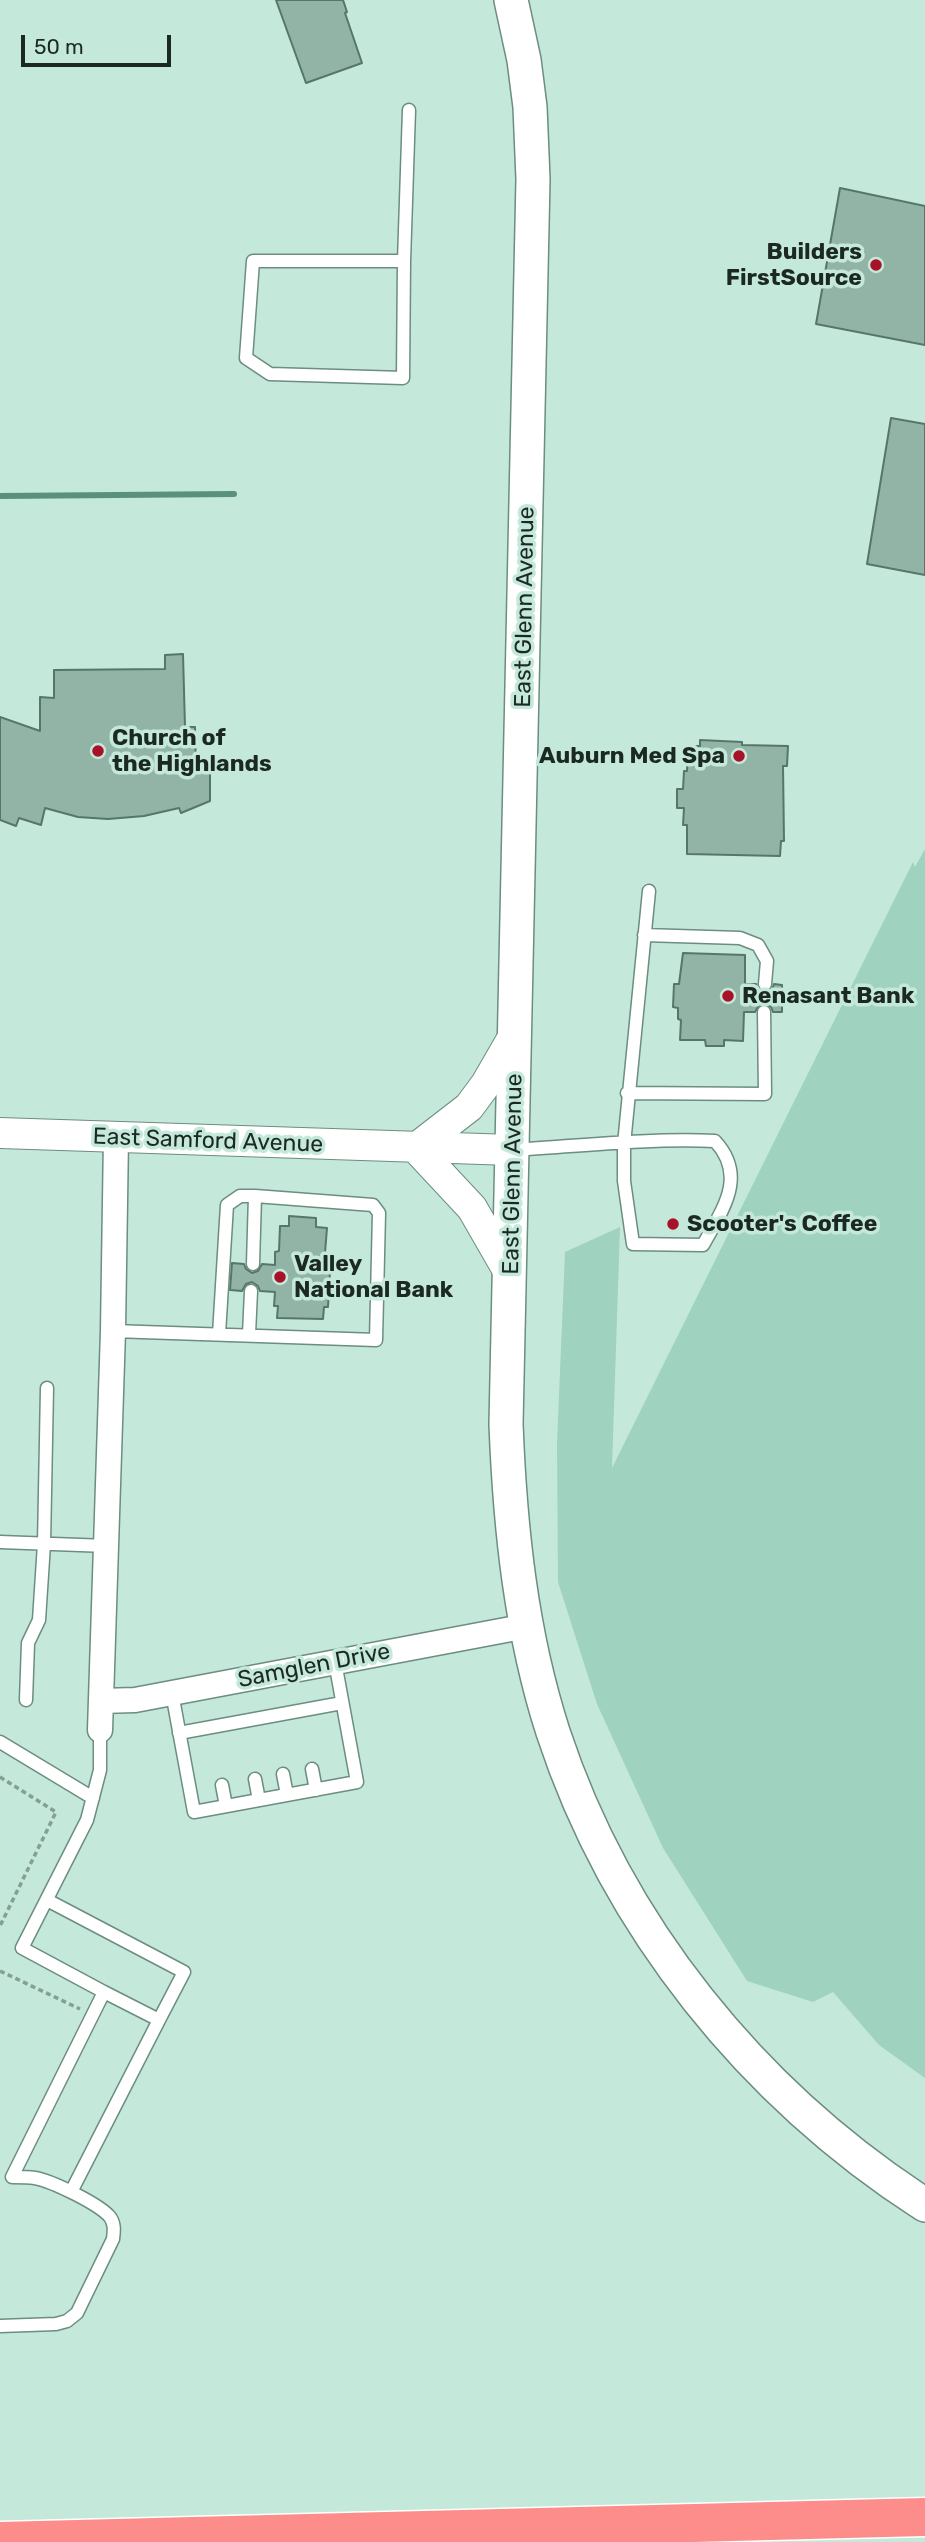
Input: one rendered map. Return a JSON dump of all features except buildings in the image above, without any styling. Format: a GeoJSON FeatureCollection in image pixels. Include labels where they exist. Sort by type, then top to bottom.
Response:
{"type":"FeatureCollection","features":[{"type":"Feature","properties":{"kind":"highway"},"geometry":{"type":"LineString","coordinates":[[0,2541],[925,2517]]}},
{"type":"Feature","properties":{"kind":"main road","name":"East Glenn Avenue"},"geometry":{"type":"LineString","coordinates":[[511,0],[528,92],[533,179],[516,1031],[506,1369],[508,1479],[513,1541],[527,1626],[553,1731],[570,1776],[610,1863],[659,1946],[717,2024],[783,2094],[857,2158],[925,2205]]}},
{"type":"Feature","properties":{"kind":"street"},"geometry":{"type":"LineString","coordinates":[[510,1274],[472,1208],[416,1148],[469,1107],[486,1084],[516,1031]]}},
{"type":"Feature","properties":{"kind":"street","name":"East Samford Avenue"},"geometry":{"type":"LineString","coordinates":[[0,1133],[512,1150]]}},
{"type":"Feature","properties":{"kind":"street"},"geometry":{"type":"LineString","coordinates":[[100,1730],[114,1331],[116,1138]]}},
{"type":"Feature","properties":{"kind":"street","name":"Samglen Drive"},"geometry":{"type":"LineString","coordinates":[[101,1701],[135,1700],[527,1626]]}},
{"type":"Feature","properties":{"kind":"lane"},"geometry":{"type":"LineString","coordinates":[[404,261],[253,261],[246,358],[270,374],[404,378],[404,261],[409,110]]}},
{"type":"Feature","properties":{"kind":"lane"},"geometry":{"type":"LineString","coordinates":[[512,1150],[624,1144],[683,1140],[715,1141],[725,1152],[730,1166],[732,1183],[725,1204],[703,1245],[632,1244],[624,1181],[624,1144],[649,891]]}},
{"type":"Feature","properties":{"kind":"lane"},"geometry":{"type":"LineString","coordinates":[[644,935],[740,938],[758,945],[766,961],[765,984]]}},
{"type":"Feature","properties":{"kind":"lane"},"geometry":{"type":"LineString","coordinates":[[627,1093],[765,1094],[764,1012]]}},
{"type":"Feature","properties":{"kind":"lane"},"geometry":{"type":"LineString","coordinates":[[114,1331],[376,1339],[379,1213],[373,1205],[255,1196],[240,1196],[227,1205],[219,1334]]}},
{"type":"Feature","properties":{"kind":"lane"},"geometry":{"type":"LineString","coordinates":[[253,1264],[255,1196]]}},
{"type":"Feature","properties":{"kind":"lane"},"geometry":{"type":"LineString","coordinates":[[248,1334],[251,1291]]}},
{"type":"Feature","properties":{"kind":"lane"},"geometry":{"type":"LineString","coordinates":[[26,1700],[28,1643],[39,1620],[44,1544],[47,1388]]}},
{"type":"Feature","properties":{"kind":"lane"},"geometry":{"type":"LineString","coordinates":[[0,1542],[107,1546]]}},
{"type":"Feature","properties":{"kind":"lane"},"geometry":{"type":"LineString","coordinates":[[172,1693],[194,1812],[316,1790],[357,1782],[335,1662]]}},
{"type":"Feature","properties":{"kind":"lane"},"geometry":{"type":"LineString","coordinates":[[179,1733],[213,1734],[303,1717],[342,1703]]}},
{"type":"Feature","properties":{"kind":"lane"},"geometry":{"type":"LineString","coordinates":[[100,1730],[100,1770],[87,1820],[22,1948],[159,2020]]}},
{"type":"Feature","properties":{"kind":"lane"},"geometry":{"type":"LineString","coordinates":[[0,1742],[93,1798]]}},
{"type":"Feature","properties":{"kind":"lane"},"geometry":{"type":"LineString","coordinates":[[312,1769],[316,1790]]}},
{"type":"Feature","properties":{"kind":"lane"},"geometry":{"type":"LineString","coordinates":[[283,1774],[287,1795]]}},
{"type":"Feature","properties":{"kind":"lane"},"geometry":{"type":"LineString","coordinates":[[255,1779],[260,1800]]}},
{"type":"Feature","properties":{"kind":"lane"},"geometry":{"type":"LineString","coordinates":[[222,1786],[226,1806]]}},
{"type":"Feature","properties":{"kind":"lane"},"geometry":{"type":"LineString","coordinates":[[47,1900],[184,1972],[71,2192]]}},
{"type":"Feature","properties":{"kind":"lane"},"geometry":{"type":"LineString","coordinates":[[0,2326],[67,2321],[77,2313],[113,2239],[114,2228],[110,2217],[71,2192],[34,2178],[6,2177],[104,1992]]}},
{"type":"Feature","properties":{"kind":"path"},"geometry":{"type":"LineString","coordinates":[[0,1777],[56,1812],[0,1926]]}},
{"type":"Feature","properties":{"kind":"path"},"geometry":{"type":"LineString","coordinates":[[0,1971],[93,2015]]}},
{"type":"Feature","properties":{"kind":"green space"},"geometry":{"type":"Polygon","coordinates":[[[925,849],[925,2078],[879,2045],[833,1992],[813,2002],[747,1981],[663,1848],[597,1704],[558,1582],[557,1443],[565,1252],[620,1227],[612,1468],[913,862],[915,867],[925,849]]]}},
{"type":"Feature","properties":{"kind":"waterway"},"geometry":{"type":"LineString","coordinates":[[0,496],[234,494]]}},
{"type":"Feature","properties":{"kind":"place","name":"Builders FirstSource"},"geometry":{"type":"Point","coordinates":[876,265]}},
{"type":"Feature","properties":{"kind":"place","name":"Church of the Highlands"},"geometry":{"type":"Point","coordinates":[98,751]}},
{"type":"Feature","properties":{"kind":"place","name":"Auburn Med Spa"},"geometry":{"type":"Point","coordinates":[739,756]}},
{"type":"Feature","properties":{"kind":"place","name":"Renasant Bank"},"geometry":{"type":"Point","coordinates":[728,996]}},
{"type":"Feature","properties":{"kind":"place","name":"Scooter's Coffee"},"geometry":{"type":"Point","coordinates":[673,1224]}},
{"type":"Feature","properties":{"kind":"place","name":"Valley National Bank"},"geometry":{"type":"Point","coordinates":[280,1277]}}]}
